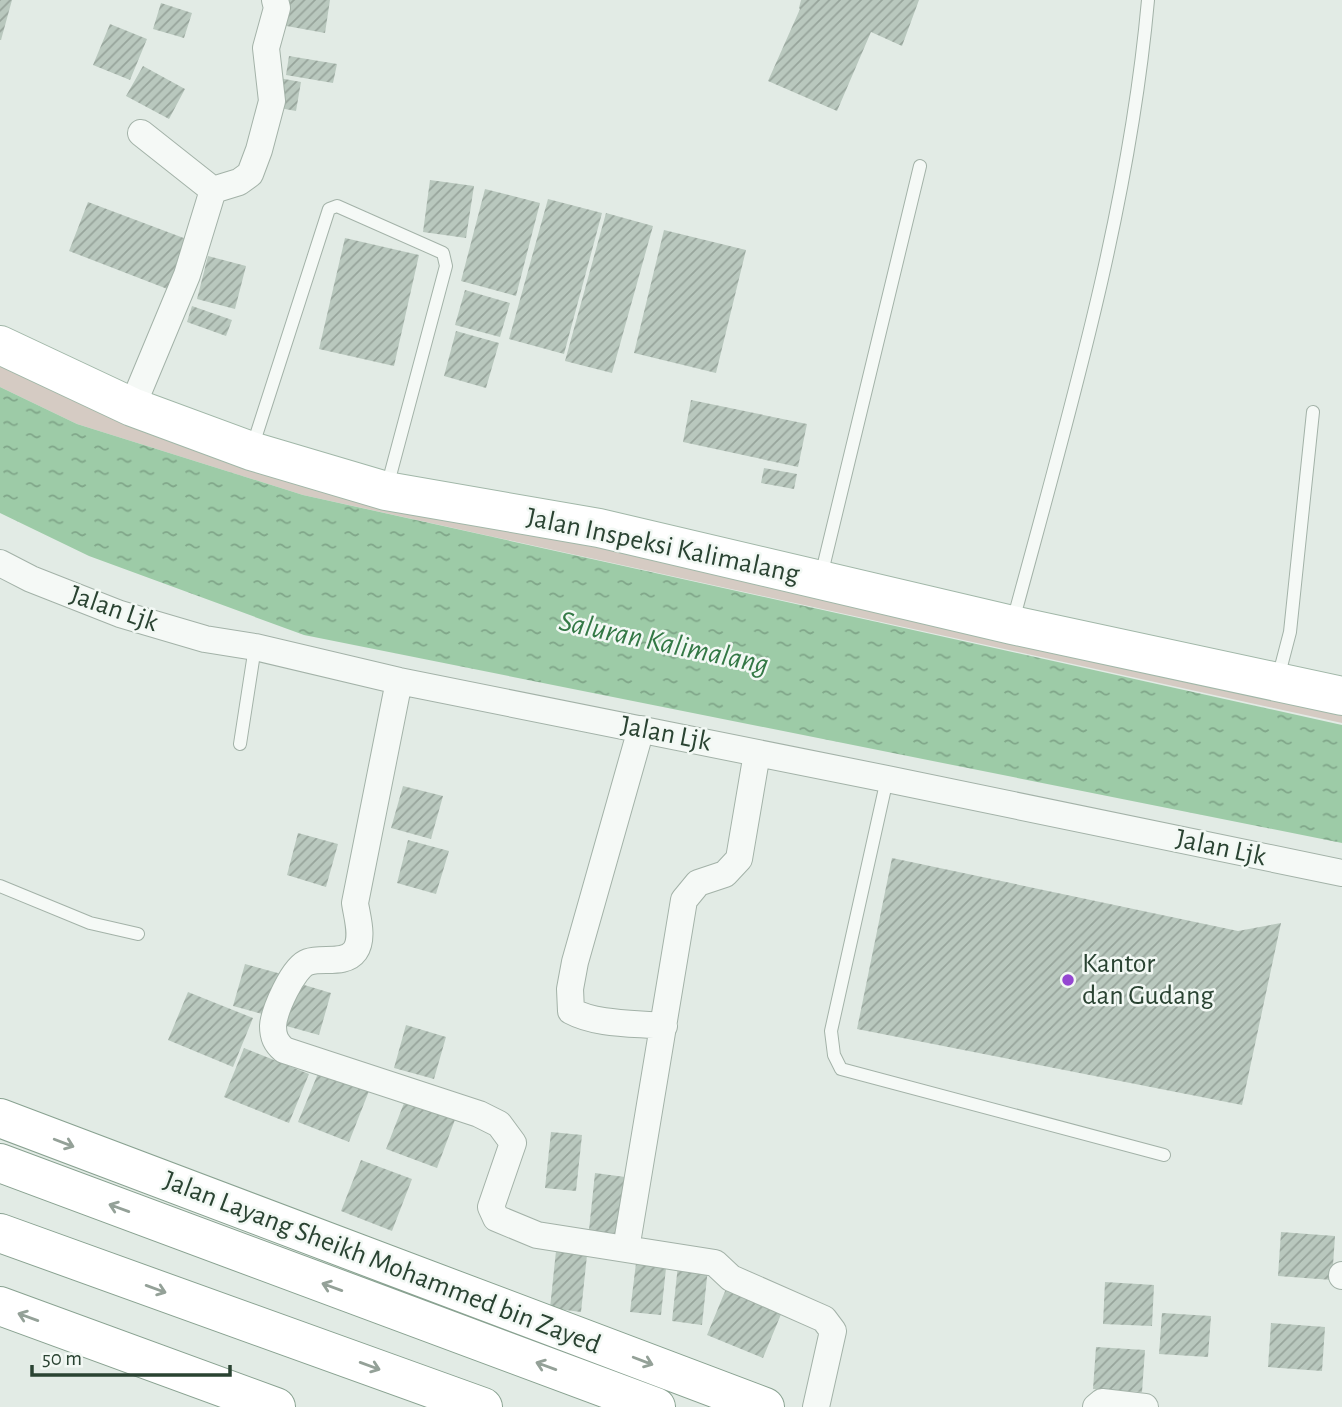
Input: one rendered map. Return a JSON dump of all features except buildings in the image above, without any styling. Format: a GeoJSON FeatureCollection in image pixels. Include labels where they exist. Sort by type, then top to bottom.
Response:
{"type":"FeatureCollection","features":[{"type":"Feature","properties":{"kind":"main road","name":"Jalan Inspeksi Kalimalang"},"geometry":{"type":"LineString","coordinates":[[0,345],[132,407],[251,451],[386,491],[599,528],[1012,625],[1342,696]]}},
{"type":"Feature","properties":{"kind":"main road","name":"Jalan Layang Sheikh Mohammed bin Zayed"},"geometry":{"type":"LineString","coordinates":[[0,1118],[765,1407]]}},
{"type":"Feature","properties":{"kind":"main road","name":"Jalan Layang Sheikh Mohammed bin Zayed"},"geometry":{"type":"LineString","coordinates":[[0,1163],[656,1407]]}},
{"type":"Feature","properties":{"kind":"main road"},"geometry":{"type":"LineString","coordinates":[[0,1233],[483,1407]]}},
{"type":"Feature","properties":{"kind":"main road"},"geometry":{"type":"LineString","coordinates":[[0,1306],[276,1407]]}},
{"type":"Feature","properties":{"kind":"street"},"geometry":{"type":"LineString","coordinates":[[214,190],[250,174],[259,150],[272,101],[266,48],[278,8],[275,0]]}},
{"type":"Feature","properties":{"kind":"street"},"geometry":{"type":"LineString","coordinates":[[141,133],[214,190]]}},
{"type":"Feature","properties":{"kind":"street"},"geometry":{"type":"LineString","coordinates":[[132,407],[187,275],[214,190]]}},
{"type":"Feature","properties":{"kind":"street","name":"Jalan Ljk"},"geometry":{"type":"LineString","coordinates":[[0,563],[31,579],[120,614],[205,639],[255,647],[399,681],[1342,873]]}},
{"type":"Feature","properties":{"kind":"street"},"geometry":{"type":"LineString","coordinates":[[399,681],[355,903],[359,939],[350,956],[308,962],[292,976],[273,1023],[276,1043],[284,1050],[478,1114],[499,1124],[513,1143],[491,1207],[496,1218],[537,1235],[715,1263],[731,1278],[824,1319],[834,1331],[816,1407]]}},
{"type":"Feature","properties":{"kind":"street"},"geometry":{"type":"LineString","coordinates":[[641,729],[575,962],[570,989],[571,1011],[597,1019],[664,1026]]}},
{"type":"Feature","properties":{"kind":"street"},"geometry":{"type":"LineString","coordinates":[[626,1249],[684,900],[698,883],[726,874],[739,859],[757,753]]}},
{"type":"Feature","properties":{"kind":"street"},"geometry":{"type":"LineString","coordinates":[[1096,1407],[1102,1402],[1145,1407]]}},
{"type":"Feature","properties":{"kind":"lane"},"geometry":{"type":"LineString","coordinates":[[1012,625],[1110,251],[1143,65],[1148,0]]}},
{"type":"Feature","properties":{"kind":"lane"},"geometry":{"type":"LineString","coordinates":[[820,579],[920,166]]}},
{"type":"Feature","properties":{"kind":"lane"},"geometry":{"type":"LineString","coordinates":[[251,451],[328,209],[337,205],[443,253],[446,266],[386,491]]}},
{"type":"Feature","properties":{"kind":"lane"},"geometry":{"type":"LineString","coordinates":[[1277,683],[1290,632],[1313,412]]}},
{"type":"Feature","properties":{"kind":"lane"},"geometry":{"type":"LineString","coordinates":[[240,744],[255,647]]}},
{"type":"Feature","properties":{"kind":"lane"},"geometry":{"type":"LineString","coordinates":[[887,779],[831,1031],[834,1055],[841,1069],[1164,1155]]}},
{"type":"Feature","properties":{"kind":"lane"},"geometry":{"type":"LineString","coordinates":[[0,886],[90,923],[138,934]]}},
{"type":"Feature","properties":{"kind":"shaded area"},"geometry":{"type":"Polygon","coordinates":[[[0,345],[251,451],[1342,696],[1342,723],[303,495],[77,424],[0,387],[0,345]]]}},
{"type":"Feature","properties":{"kind":"water","name":"Saluran Kalimalang"},"geometry":{"type":"Polygon","coordinates":[[[0,387],[77,424],[303,495],[1342,725],[1342,843],[304,635],[89,556],[0,513],[0,387]]]}},
{"type":"Feature","properties":{"kind":"place","name":"Kantor dan Gudang"},"geometry":{"type":"Point","coordinates":[1068,980]}}]}
